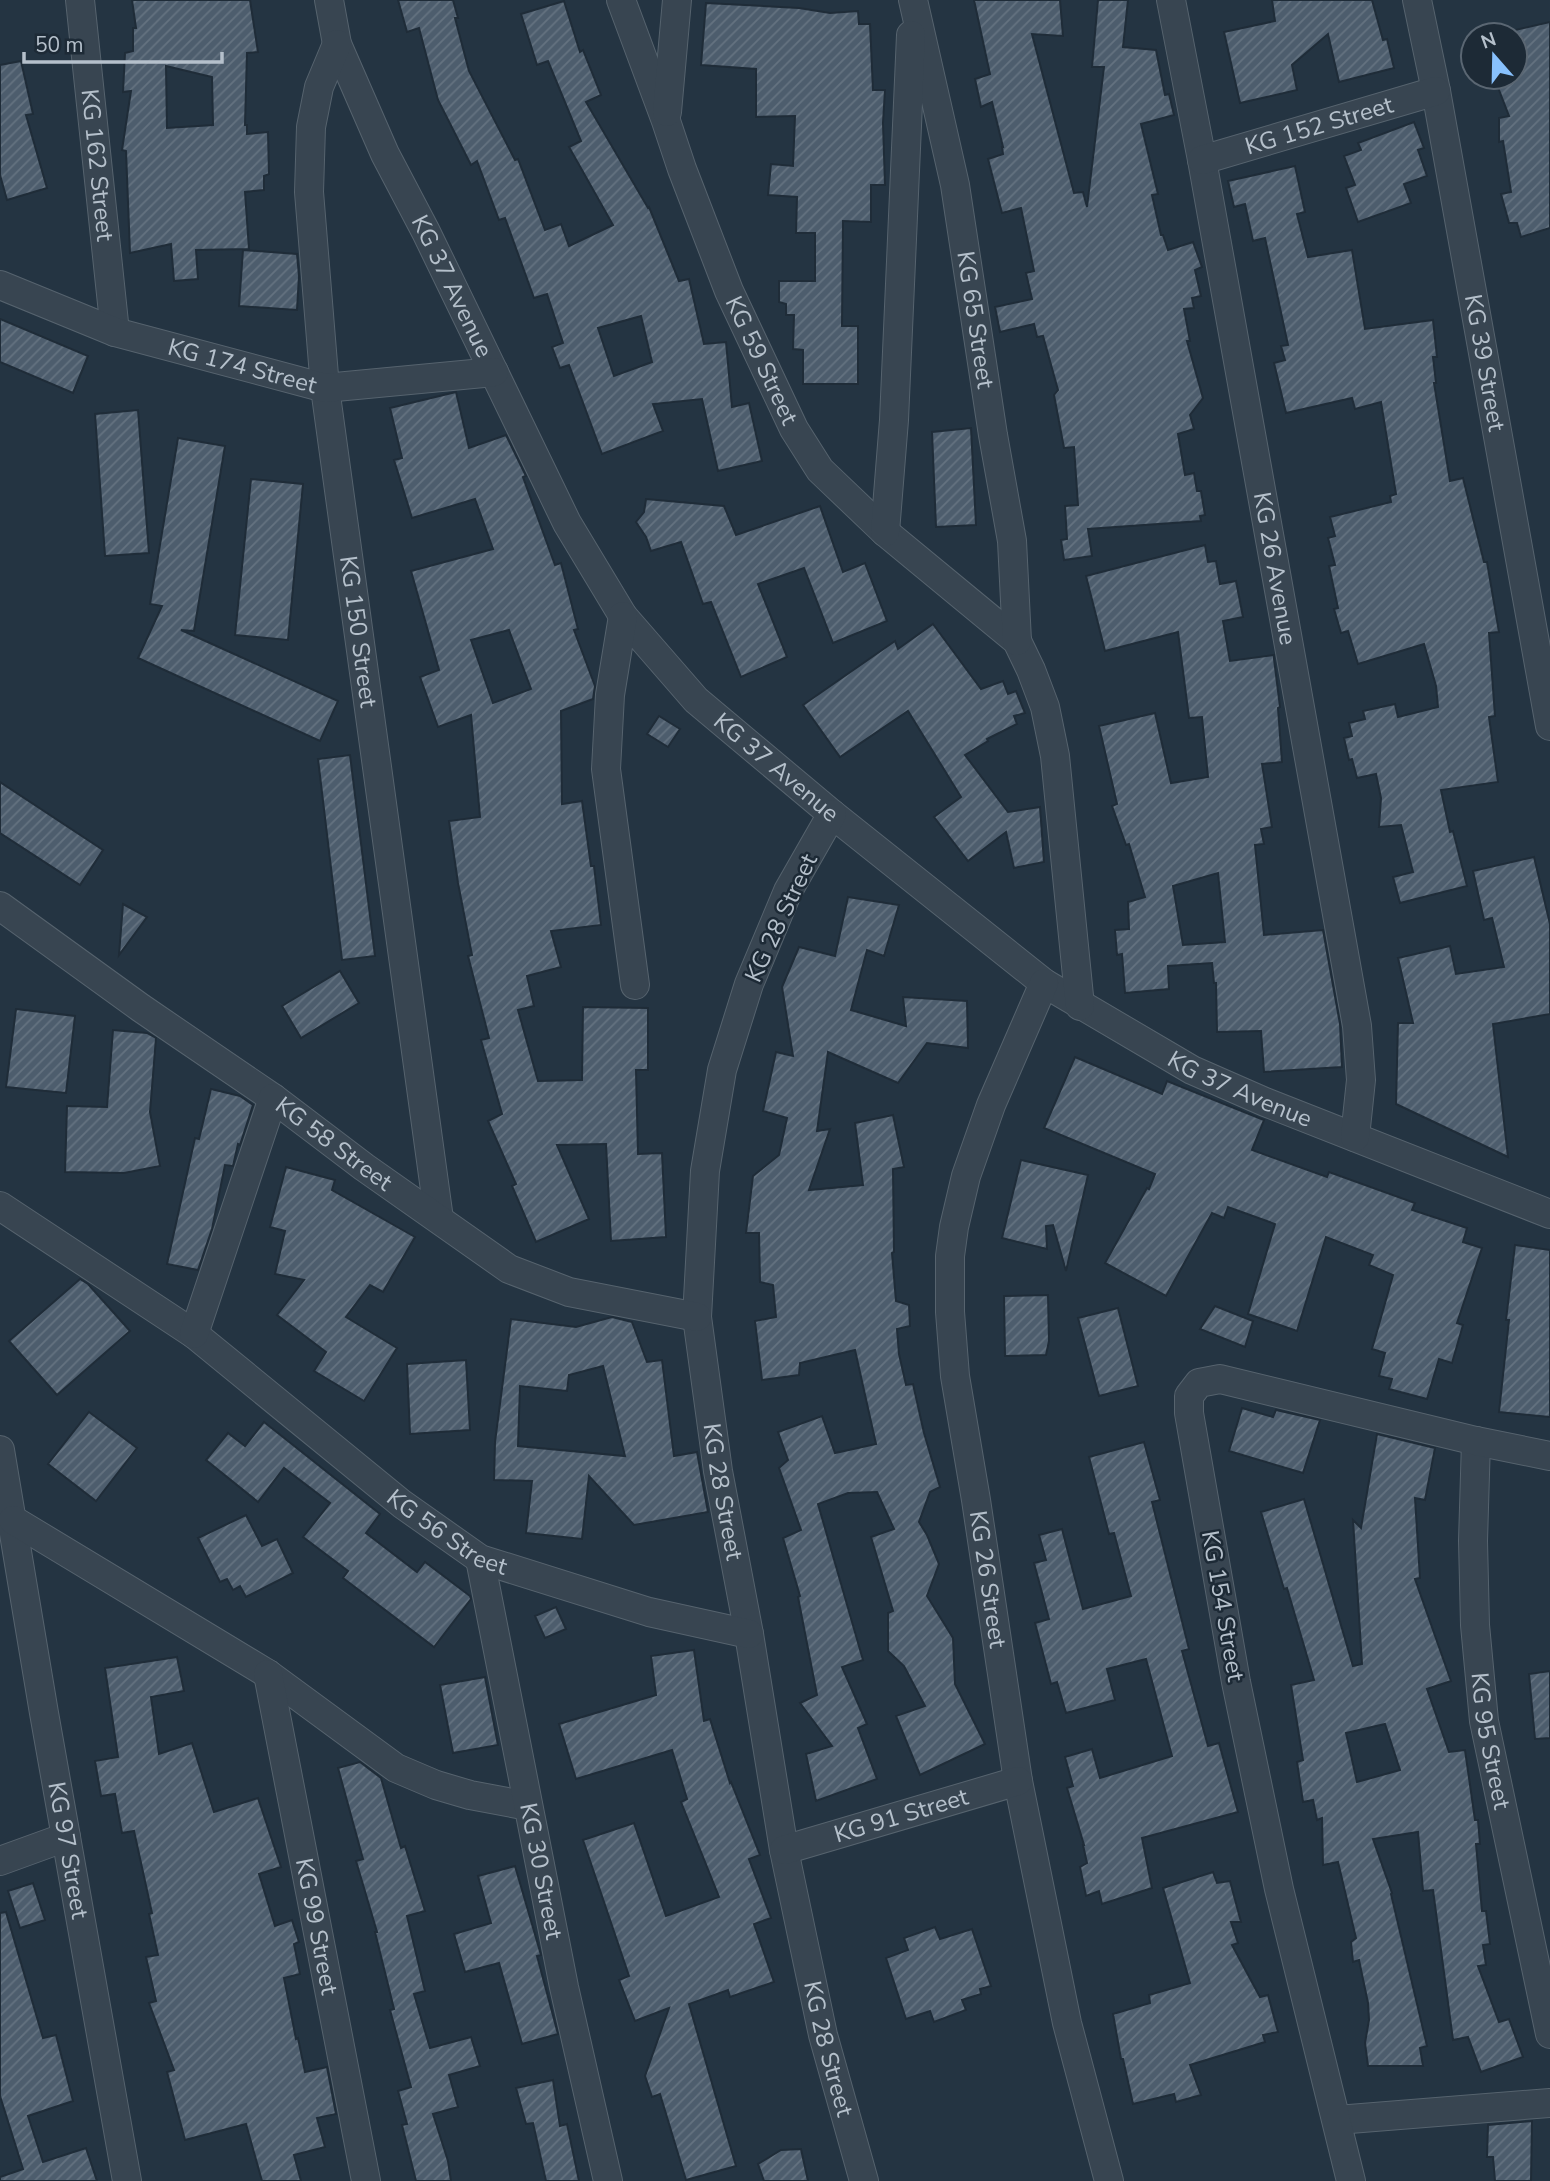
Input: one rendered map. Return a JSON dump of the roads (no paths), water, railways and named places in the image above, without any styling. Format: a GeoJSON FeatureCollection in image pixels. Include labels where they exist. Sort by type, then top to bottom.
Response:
{"type":"FeatureCollection","features":[{"type":"Feature","properties":{"kind":"street","name":"KG 162 Street"},"geometry":{"type":"LineString","coordinates":[[80,0],[115,332]]}},
{"type":"Feature","properties":{"kind":"street","name":"KG 37 Avenue"},"geometry":{"type":"LineString","coordinates":[[329,0],[337,44],[385,154],[567,523],[623,616],[696,700],[832,814],[1044,983],[1080,1006],[1192,1070],[1265,1102],[1550,1214]]}},
{"type":"Feature","properties":{"kind":"street","name":"KG 59 Street"},"geometry":{"type":"LineString","coordinates":[[621,0],[729,291],[794,429],[820,470],[885,532],[1017,641]]}},
{"type":"Feature","properties":{"kind":"street"},"geometry":{"type":"LineString","coordinates":[[666,121],[677,0]]}},
{"type":"Feature","properties":{"kind":"street"},"geometry":{"type":"LineString","coordinates":[[885,532],[894,420],[913,0]]}},
{"type":"Feature","properties":{"kind":"street","name":"KG 65 Street"},"geometry":{"type":"LineString","coordinates":[[913,0],[955,185],[1012,541],[1017,641]]}},
{"type":"Feature","properties":{"kind":"street","name":"KG 26 Avenue"},"geometry":{"type":"LineString","coordinates":[[1171,0],[1357,1026],[1361,1080],[1355,1137]]}},
{"type":"Feature","properties":{"kind":"street","name":"KG 39 Street"},"geometry":{"type":"LineString","coordinates":[[1417,0],[1436,91],[1550,726]]}},
{"type":"Feature","properties":{"kind":"street","name":"KG 150 Street"},"geometry":{"type":"LineString","coordinates":[[337,44],[319,87],[311,127],[309,179],[325,388],[439,1219]]}},
{"type":"Feature","properties":{"kind":"street","name":"KG 152 Street"},"geometry":{"type":"LineString","coordinates":[[1202,160],[1436,91]]}},
{"type":"Feature","properties":{"kind":"street","name":"KG 174 Street"},"geometry":{"type":"LineString","coordinates":[[0,285],[115,332],[325,388],[494,372]]}},
{"type":"Feature","properties":{"kind":"street"},"geometry":{"type":"LineString","coordinates":[[623,616],[610,695],[606,769],[635,985]]}},
{"type":"Feature","properties":{"kind":"street"},"geometry":{"type":"LineString","coordinates":[[1017,641],[1045,707],[1055,756],[1080,1006]]}},
{"type":"Feature","properties":{"kind":"street","name":"KG 28 Street"},"geometry":{"type":"LineString","coordinates":[[832,814],[788,891],[749,984],[722,1070],[705,1171],[697,1317],[718,1471],[749,1634],[784,1850],[823,2035],[864,2181]]}},
{"type":"Feature","properties":{"kind":"street","name":"KG 58 Street"},"geometry":{"type":"LineString","coordinates":[[0,906],[141,1008],[273,1098],[509,1269],[569,1292],[697,1317]]}},
{"type":"Feature","properties":{"kind":"street","name":"KG 26 Street"},"geometry":{"type":"LineString","coordinates":[[1044,983],[990,1105],[966,1176],[950,1256],[950,1312],[955,1376],[1018,1781],[1068,2023],[1109,2181]]}},
{"type":"Feature","properties":{"kind":"street"},"geometry":{"type":"LineString","coordinates":[[194,1334],[273,1098]]}},
{"type":"Feature","properties":{"kind":"street","name":"KG 56 Street"},"geometry":{"type":"LineString","coordinates":[[0,1206],[194,1334],[402,1504],[481,1559],[649,1612],[749,1634]]}},
{"type":"Feature","properties":{"kind":"street","name":"KG 154 Street"},"geometry":{"type":"LineString","coordinates":[[1351,2181],[1279,1889],[1241,1708],[1189,1413],[1189,1396],[1199,1383],[1220,1379],[1476,1441],[1550,1456]]}},
{"type":"Feature","properties":{"kind":"street","name":"KG 95 Street"},"geometry":{"type":"LineString","coordinates":[[1476,1441],[1473,1541],[1475,1625],[1485,1721],[1550,2034]]}},
{"type":"Feature","properties":{"kind":"street","name":"KG 97 Street"},"geometry":{"type":"LineString","coordinates":[[0,1450],[127,2181]]}},
{"type":"Feature","properties":{"kind":"street"},"geometry":{"type":"LineString","coordinates":[[13,1520],[268,1674],[396,1768],[436,1785],[470,1795],[528,1806]]}},
{"type":"Feature","properties":{"kind":"street","name":"KG 30 Street"},"geometry":{"type":"LineString","coordinates":[[481,1559],[564,1987],[608,2181]]}},
{"type":"Feature","properties":{"kind":"street","name":"KG 99 Street"},"geometry":{"type":"LineString","coordinates":[[268,1674],[366,2181]]}},
{"type":"Feature","properties":{"kind":"street","name":"KG 91 Street"},"geometry":{"type":"LineString","coordinates":[[784,1850],[1018,1781]]}},
{"type":"Feature","properties":{"kind":"street"},"geometry":{"type":"LineString","coordinates":[[0,1861],[66,1837]]}},
{"type":"Feature","properties":{"kind":"street"},"geometry":{"type":"LineString","coordinates":[[1336,2120],[1550,2103]]}}]}
